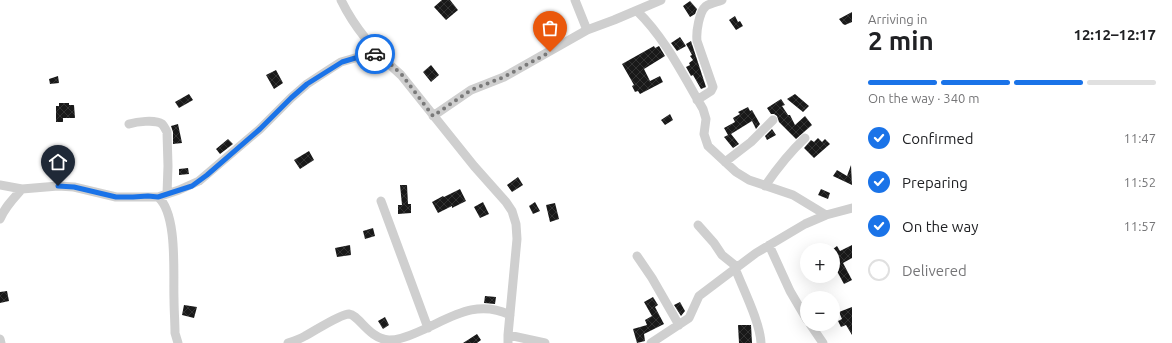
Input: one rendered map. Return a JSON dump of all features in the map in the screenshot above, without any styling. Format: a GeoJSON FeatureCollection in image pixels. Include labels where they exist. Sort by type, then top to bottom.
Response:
{"type":"FeatureCollection","features":[{"type":"Feature","properties":{"kind":"street"},"geometry":{"type":"LineString","coordinates":[[352,0],[343,4],[359,29],[379,53],[402,75],[433,116],[512,211],[516,224],[517,239],[508,339],[545,343]]}},
{"type":"Feature","properties":{"kind":"street"},"geometry":{"type":"LineString","coordinates":[[575,0],[587,30]]}},
{"type":"Feature","properties":{"kind":"street"},"geometry":{"type":"LineString","coordinates":[[433,116],[471,90],[504,77],[587,30],[637,11],[660,0]]}},
{"type":"Feature","properties":{"kind":"street"},"geometry":{"type":"LineString","coordinates":[[697,100],[711,91],[713,87],[696,34],[703,11],[707,6],[722,0]]}},
{"type":"Feature","properties":{"kind":"street"},"geometry":{"type":"LineString","coordinates":[[637,11],[652,27],[670,52],[705,114],[706,119],[704,134],[708,146],[724,162],[742,176],[765,186],[793,195],[826,215]]}},
{"type":"Feature","properties":{"kind":"street"},"geometry":{"type":"LineString","coordinates":[[0,185],[22,189],[58,186],[74,187],[116,197],[163,195],[192,186],[260,129],[307,84],[342,62],[379,53]]}},
{"type":"Feature","properties":{"kind":"street"},"geometry":{"type":"LineString","coordinates":[[724,162],[751,142],[773,120]]}},
{"type":"Feature","properties":{"kind":"street"},"geometry":{"type":"LineString","coordinates":[[129,124],[138,122],[157,122],[162,124],[167,132],[168,166],[163,201],[173,240],[176,333],[178,343]]}},
{"type":"Feature","properties":{"kind":"street"},"geometry":{"type":"LineString","coordinates":[[765,186],[789,152],[805,138]]}},
{"type":"Feature","properties":{"kind":"street"},"geometry":{"type":"LineString","coordinates":[[0,219],[10,201],[22,189]]}},
{"type":"Feature","properties":{"kind":"street"},"geometry":{"type":"LineString","coordinates":[[381,201],[428,328]]}},
{"type":"Feature","properties":{"kind":"street"},"geometry":{"type":"LineString","coordinates":[[651,343],[691,316],[699,296],[736,267],[769,245],[805,224],[826,215],[852,208]]}},
{"type":"Feature","properties":{"kind":"street"},"geometry":{"type":"LineString","coordinates":[[698,225],[714,243],[722,255],[736,267],[752,310],[762,343]]}},
{"type":"Feature","properties":{"kind":"street"},"geometry":{"type":"LineString","coordinates":[[769,245],[790,291],[800,308]]}},
{"type":"Feature","properties":{"kind":"street"},"geometry":{"type":"LineString","coordinates":[[637,256],[652,278],[679,325]]}},
{"type":"Feature","properties":{"kind":"street"},"geometry":{"type":"LineString","coordinates":[[288,343],[303,337],[337,318],[349,314],[369,332],[388,340],[403,339],[457,314],[474,310],[484,308],[497,309],[510,315]]}},
{"type":"Feature","properties":{"kind":"street"},"geometry":{"type":"LineString","coordinates":[[815,331],[823,343]]}},
{"type":"Feature","properties":{"kind":"street"},"geometry":{"type":"LineString","coordinates":[[0,339],[1,343]]}},
{"type":"Feature","properties":{"kind":"building"},"geometry":{"type":"Polygon","coordinates":[[[442,0],[450,0],[458,10],[446,20],[434,7],[442,0]]]}},
{"type":"Feature","properties":{"kind":"building"},"geometry":{"type":"Polygon","coordinates":[[[690,1],[697,9],[695,14],[690,17],[683,6],[690,1]]]}},
{"type":"Feature","properties":{"kind":"building"},"geometry":{"type":"Polygon","coordinates":[[[852,12],[852,22],[845,25],[843,24],[839,19],[852,12]]]}},
{"type":"Feature","properties":{"kind":"building"},"geometry":{"type":"Polygon","coordinates":[[[735,16],[738,22],[740,21],[743,26],[736,30],[729,20],[735,16]]]}},
{"type":"Feature","properties":{"kind":"building"},"geometry":{"type":"Polygon","coordinates":[[[680,37],[686,46],[677,51],[671,43],[680,37]]]}},
{"type":"Feature","properties":{"kind":"building"},"geometry":{"type":"Polygon","coordinates":[[[691,41],[706,87],[701,89],[693,75],[691,76],[686,67],[690,65],[689,63],[693,60],[686,44],[691,41]]]}},
{"type":"Feature","properties":{"kind":"building"},"geometry":{"type":"Polygon","coordinates":[[[654,46],[655,48],[659,46],[665,56],[644,69],[650,81],[660,76],[663,82],[640,94],[638,91],[635,92],[632,86],[634,85],[622,64],[654,46]]]}},
{"type":"Feature","properties":{"kind":"building"},"geometry":{"type":"Polygon","coordinates":[[[431,65],[439,75],[431,82],[423,72],[431,65]]]}},
{"type":"Feature","properties":{"kind":"building"},"geometry":{"type":"Polygon","coordinates":[[[276,70],[283,83],[274,89],[266,75],[276,70]]]}},
{"type":"Feature","properties":{"kind":"building"},"geometry":{"type":"Polygon","coordinates":[[[58,76],[59,83],[50,84],[49,79],[58,76]]]}},
{"type":"Feature","properties":{"kind":"building"},"geometry":{"type":"Polygon","coordinates":[[[189,94],[193,100],[179,108],[175,102],[189,94]]]}},
{"type":"Feature","properties":{"kind":"building"},"geometry":{"type":"Polygon","coordinates":[[[795,94],[809,106],[803,112],[787,99],[795,94]]]}},
{"type":"Feature","properties":{"kind":"building"},"geometry":{"type":"Polygon","coordinates":[[[781,99],[785,105],[782,106],[788,115],[790,115],[795,125],[805,116],[812,125],[796,139],[779,122],[777,116],[771,114],[767,108],[781,99]]]}},
{"type":"Feature","properties":{"kind":"building"},"geometry":{"type":"Polygon","coordinates":[[[59,103],[69,103],[69,105],[74,105],[75,118],[63,118],[63,122],[56,122],[56,106],[59,106],[59,103]]]}},
{"type":"Feature","properties":{"kind":"building"},"geometry":{"type":"Polygon","coordinates":[[[748,107],[750,111],[752,110],[760,124],[756,129],[752,121],[731,134],[739,144],[733,148],[724,137],[728,135],[724,128],[735,122],[733,118],[740,114],[738,112],[748,107]]]}},
{"type":"Feature","properties":{"kind":"building"},"geometry":{"type":"Polygon","coordinates":[[[670,114],[673,120],[665,125],[661,120],[670,114]]]}},
{"type":"Feature","properties":{"kind":"building"},"geometry":{"type":"Polygon","coordinates":[[[178,124],[182,143],[173,144],[173,132],[171,126],[178,124]]]}},
{"type":"Feature","properties":{"kind":"building"},"geometry":{"type":"Polygon","coordinates":[[[772,129],[776,135],[767,140],[765,136],[772,129]]]}},
{"type":"Feature","properties":{"kind":"building"},"geometry":{"type":"Polygon","coordinates":[[[818,138],[822,142],[825,139],[830,144],[814,158],[804,148],[811,140],[814,142],[818,138]]]}},
{"type":"Feature","properties":{"kind":"building"},"geometry":{"type":"Polygon","coordinates":[[[228,139],[233,144],[220,154],[216,149],[228,139]]]}},
{"type":"Feature","properties":{"kind":"building"},"geometry":{"type":"Polygon","coordinates":[[[309,151],[314,160],[300,169],[294,160],[309,151]]]}},
{"type":"Feature","properties":{"kind":"building"},"geometry":{"type":"Polygon","coordinates":[[[851,165],[852,185],[833,176],[837,170],[847,176],[851,165]]]}},
{"type":"Feature","properties":{"kind":"building"},"geometry":{"type":"Polygon","coordinates":[[[188,168],[189,174],[179,175],[179,169],[188,168]]]}},
{"type":"Feature","properties":{"kind":"building"},"geometry":{"type":"Polygon","coordinates":[[[518,177],[523,185],[512,192],[507,185],[518,177]]]}},
{"type":"Feature","properties":{"kind":"building"},"geometry":{"type":"Polygon","coordinates":[[[400,185],[407,185],[408,204],[411,204],[411,213],[398,214],[398,205],[402,205],[400,185]]]}},
{"type":"Feature","properties":{"kind":"building"},"geometry":{"type":"Polygon","coordinates":[[[460,189],[466,201],[438,213],[432,202],[460,189]]]}},
{"type":"Feature","properties":{"kind":"building"},"geometry":{"type":"Polygon","coordinates":[[[821,189],[830,193],[828,199],[818,195],[821,189]]]}},
{"type":"Feature","properties":{"kind":"building"},"geometry":{"type":"Polygon","coordinates":[[[483,202],[489,214],[480,218],[474,207],[483,202]]]}},
{"type":"Feature","properties":{"kind":"building"},"geometry":{"type":"Polygon","coordinates":[[[535,202],[540,211],[533,214],[529,206],[535,202]]]}},
{"type":"Feature","properties":{"kind":"building"},"geometry":{"type":"Polygon","coordinates":[[[555,203],[559,219],[550,222],[546,205],[555,203]]]}},
{"type":"Feature","properties":{"kind":"building"},"geometry":{"type":"Polygon","coordinates":[[[373,228],[375,236],[365,239],[363,231],[373,228]]]}},
{"type":"Feature","properties":{"kind":"building"},"geometry":{"type":"Polygon","coordinates":[[[350,245],[351,255],[337,257],[335,248],[350,245]]]}},
{"type":"Feature","properties":{"kind":"building"},"geometry":{"type":"Polygon","coordinates":[[[852,245],[852,258],[843,263],[852,280],[844,284],[840,277],[840,251],[852,245]]]}},
{"type":"Feature","properties":{"kind":"building"},"geometry":{"type":"Polygon","coordinates":[[[7,291],[9,301],[0,303],[0,292],[7,291]]]}},
{"type":"Feature","properties":{"kind":"building"},"geometry":{"type":"Polygon","coordinates":[[[485,296],[496,297],[495,304],[484,303],[485,296]]]}},
{"type":"Feature","properties":{"kind":"building"},"geometry":{"type":"Polygon","coordinates":[[[653,297],[658,305],[655,307],[664,324],[644,334],[645,341],[637,343],[633,329],[647,325],[645,320],[652,316],[644,302],[653,297]]]}},
{"type":"Feature","properties":{"kind":"building"},"geometry":{"type":"Polygon","coordinates":[[[680,302],[685,311],[681,316],[674,305],[680,302]]]}},
{"type":"Feature","properties":{"kind":"building"},"geometry":{"type":"Polygon","coordinates":[[[184,305],[197,307],[194,318],[182,315],[184,305]]]}},
{"type":"Feature","properties":{"kind":"building"},"geometry":{"type":"Polygon","coordinates":[[[852,307],[852,335],[846,325],[841,327],[840,320],[842,319],[840,312],[852,307]]]}},
{"type":"Feature","properties":{"kind":"building"},"geometry":{"type":"Polygon","coordinates":[[[385,317],[389,325],[383,329],[378,321],[385,317]]]}},
{"type":"Feature","properties":{"kind":"building"},"geometry":{"type":"Polygon","coordinates":[[[738,325],[751,325],[752,343],[739,343],[738,325]]]}},
{"type":"Feature","properties":{"kind":"building"},"geometry":{"type":"Polygon","coordinates":[[[477,334],[481,340],[477,343],[463,343],[477,334]]]}},
{"type":"Feature","properties":{"kind":"way so far"},"geometry":{"type":"LineString","coordinates":[[375,54],[379,53],[402,75],[433,116],[471,90],[504,77],[550,52]]}},
{"type":"Feature","properties":{"kind":"route"},"geometry":{"type":"LineString","coordinates":[[58,186],[74,187],[116,197],[158,197],[192,186],[207,175],[260,129],[307,84],[342,62],[375,54]]}}]}
